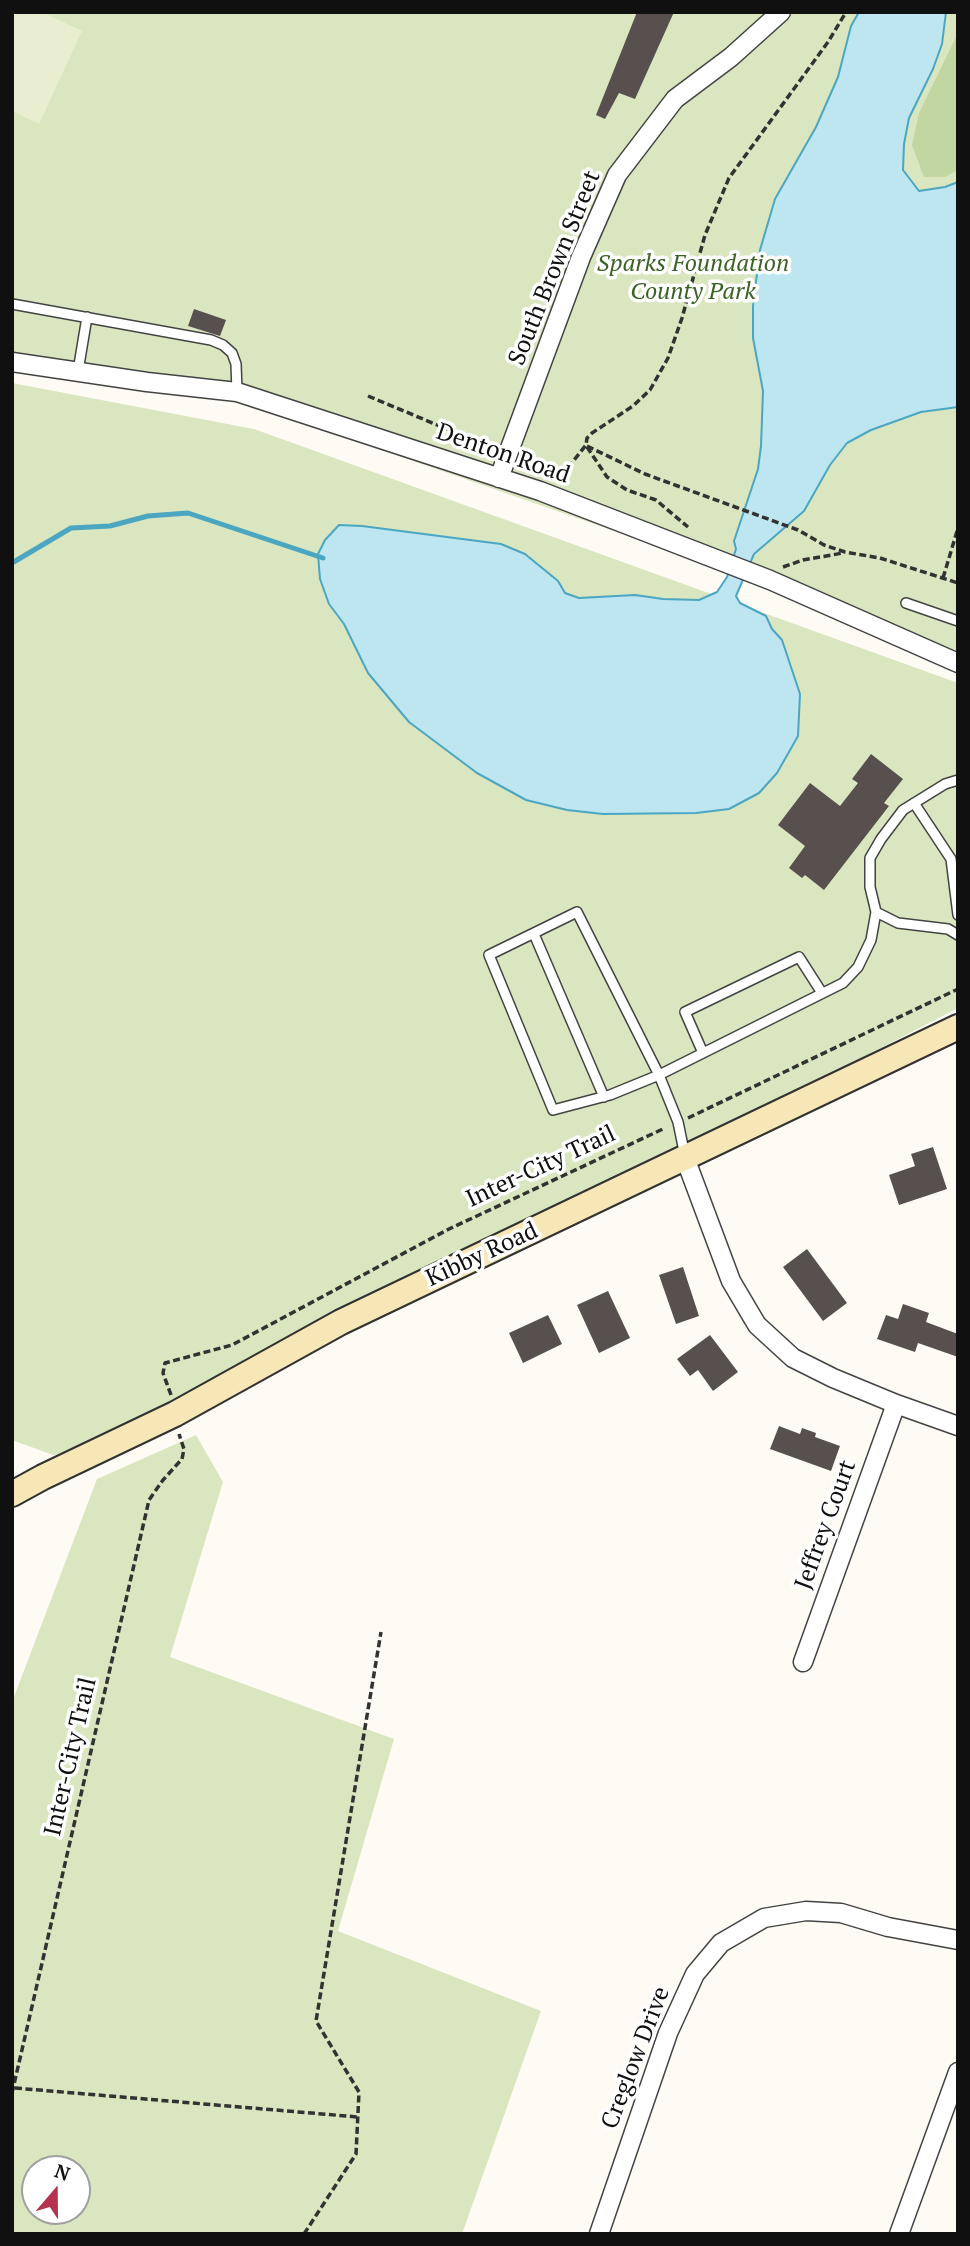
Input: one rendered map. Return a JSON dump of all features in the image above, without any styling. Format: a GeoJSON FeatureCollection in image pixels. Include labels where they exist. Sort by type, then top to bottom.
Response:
{"type":"FeatureCollection","features":[{"type":"Feature","properties":{"kind":"main road","name":"Kibby Road"},"geometry":{"type":"LineString","coordinates":[[12,1494],[174,1415],[341,1322],[958,1027]]}},
{"type":"Feature","properties":{"kind":"street","name":"South Brown Street"},"geometry":{"type":"LineString","coordinates":[[499,478],[582,257],[617,175],[675,99],[731,57],[780,12]]}},
{"type":"Feature","properties":{"kind":"street","name":"Denton Road"},"geometry":{"type":"LineString","coordinates":[[12,362],[237,392],[540,491],[701,554],[770,573],[958,663]]}},
{"type":"Feature","properties":{"kind":"street"},"geometry":{"type":"LineString","coordinates":[[685,1158],[731,1281],[757,1325],[793,1358],[896,1404],[958,1426]]}},
{"type":"Feature","properties":{"kind":"street","name":"Jeffrey Court"},"geometry":{"type":"LineString","coordinates":[[803,1662],[896,1404]]}},
{"type":"Feature","properties":{"kind":"street","name":"Creglow Drive"},"geometry":{"type":"LineString","coordinates":[[599,2234],[668,2033],[695,1974],[721,1943],[764,1919],[806,1912],[841,1913],[888,1927],[958,1940]]}},
{"type":"Feature","properties":{"kind":"street"},"geometry":{"type":"LineString","coordinates":[[900,2234],[958,2072]]}},
{"type":"Feature","properties":{"kind":"lane"},"geometry":{"type":"LineString","coordinates":[[12,304],[211,340],[232,353],[236,364],[237,392]]}},
{"type":"Feature","properties":{"kind":"lane"},"geometry":{"type":"LineString","coordinates":[[78,371],[87,317]]}},
{"type":"Feature","properties":{"kind":"lane"},"geometry":{"type":"LineString","coordinates":[[906,603],[958,621]]}},
{"type":"Feature","properties":{"kind":"lane"},"geometry":{"type":"LineString","coordinates":[[685,1158],[678,1122],[659,1075],[577,912],[489,955],[553,1110],[604,1097],[659,1075],[843,983],[858,967],[871,940],[876,912],[870,887],[870,858],[903,810],[945,784],[958,780]]}},
{"type":"Feature","properties":{"kind":"lane"},"geometry":{"type":"LineString","coordinates":[[915,803],[951,859],[958,915]]}},
{"type":"Feature","properties":{"kind":"lane"},"geometry":{"type":"LineString","coordinates":[[876,912],[898,923],[948,929],[958,935]]}},
{"type":"Feature","properties":{"kind":"lane"},"geometry":{"type":"LineString","coordinates":[[534,933],[604,1097]]}},
{"type":"Feature","properties":{"kind":"lane"},"geometry":{"type":"LineString","coordinates":[[703,1053],[685,1012],[799,957],[822,993]]}},
{"type":"Feature","properties":{"kind":"path"},"geometry":{"type":"LineString","coordinates":[[545,474],[571,464],[586,445],[587,438],[634,405],[650,390],[665,368],[705,235],[729,178],[828,42],[846,12]]}},
{"type":"Feature","properties":{"kind":"path"},"geometry":{"type":"LineString","coordinates":[[368,396],[466,437],[478,456]]}},
{"type":"Feature","properties":{"kind":"path"},"geometry":{"type":"LineString","coordinates":[[586,445],[645,474],[798,530],[824,545],[880,558],[958,583]]}},
{"type":"Feature","properties":{"kind":"path"},"geometry":{"type":"LineString","coordinates":[[586,445],[607,477],[627,490],[656,500],[689,528]]}},
{"type":"Feature","properties":{"kind":"path"},"geometry":{"type":"LineString","coordinates":[[943,578],[958,528]]}},
{"type":"Feature","properties":{"kind":"path"},"geometry":{"type":"LineString","coordinates":[[770,573],[845,552]]}},
{"type":"Feature","properties":{"kind":"path","name":"Inter-City Trail"},"geometry":{"type":"LineString","coordinates":[[169,1390],[163,1373],[165,1363],[232,1345],[449,1229],[958,989]]}},
{"type":"Feature","properties":{"kind":"path","name":"Inter-City Trail"},"geometry":{"type":"LineString","coordinates":[[13,2091],[149,1500],[182,1460],[182,1440]]}},
{"type":"Feature","properties":{"kind":"path"},"geometry":{"type":"LineString","coordinates":[[304,2234],[356,2154],[359,2092],[316,2021],[381,1632]]}},
{"type":"Feature","properties":{"kind":"path"},"geometry":{"type":"LineString","coordinates":[[13,2091],[358,2117]]}},
{"type":"Feature","properties":{"kind":"green space","name":"Sparks Foundation County Park"},"geometry":{"type":"Polygon","coordinates":[[[12,12],[958,12],[958,651],[256,406],[142,378],[12,355],[12,12]]]}},
{"type":"Feature","properties":{"kind":"green space"},"geometry":{"type":"Polygon","coordinates":[[[12,12],[42,12],[82,31],[39,124],[12,111],[12,12]]]}},
{"type":"Feature","properties":{"kind":"green space"},"geometry":{"type":"Polygon","coordinates":[[[958,33],[958,170],[945,177],[924,177],[912,145],[919,113],[958,33]]]}},
{"type":"Feature","properties":{"kind":"green space"},"geometry":{"type":"Polygon","coordinates":[[[12,383],[254,429],[958,683],[958,1008],[109,1448],[53,1455],[12,1440],[12,383]]]}},
{"type":"Feature","properties":{"kind":"green space"},"geometry":{"type":"Polygon","coordinates":[[[196,1435],[223,1482],[170,1657],[394,1739],[338,1931],[541,2011],[462,2234],[12,2234],[12,1702],[97,1479],[196,1435]]]}},
{"type":"Feature","properties":{"kind":"water"},"geometry":{"type":"Polygon","coordinates":[[[859,12],[946,12],[942,44],[909,118],[903,170],[919,191],[958,182],[958,407],[921,412],[871,430],[847,443],[830,465],[804,511],[754,554],[736,596],[740,603],[766,616],[772,629],[782,640],[800,694],[798,736],[777,773],[759,793],[729,809],[696,813],[603,814],[567,810],[526,800],[477,773],[409,722],[368,673],[344,624],[329,604],[320,579],[318,554],[325,540],[339,525],[362,526],[501,544],[525,554],[558,581],[565,593],[579,598],[635,595],[699,600],[717,592],[727,577],[736,549],[734,541],[758,469],[761,446],[763,391],[753,338],[753,306],[760,250],[775,199],[816,127],[838,77],[851,26],[859,12]]]}},
{"type":"Feature","properties":{"kind":"building"},"geometry":{"type":"Polygon","coordinates":[[[637,12],[674,12],[635,99],[619,93],[605,119],[596,115],[637,12]]]}},
{"type":"Feature","properties":{"kind":"building"},"geometry":{"type":"Polygon","coordinates":[[[194,309],[226,320],[220,336],[188,326],[194,309]]]}},
{"type":"Feature","properties":{"kind":"building"},"geometry":{"type":"Polygon","coordinates":[[[871,754],[903,779],[884,803],[889,806],[824,890],[805,875],[802,878],[789,868],[805,846],[778,825],[810,783],[840,806],[858,783],[852,779],[871,754]]]}},
{"type":"Feature","properties":{"kind":"building"},"geometry":{"type":"Polygon","coordinates":[[[933,1147],[947,1189],[899,1205],[889,1175],[915,1166],[911,1154],[933,1147]]]}},
{"type":"Feature","properties":{"kind":"building"},"geometry":{"type":"Polygon","coordinates":[[[807,1249],[847,1303],[823,1321],[783,1267],[807,1249]]]}},
{"type":"Feature","properties":{"kind":"building"},"geometry":{"type":"Polygon","coordinates":[[[683,1267],[699,1316],[676,1324],[659,1275],[683,1267]]]}},
{"type":"Feature","properties":{"kind":"building"},"geometry":{"type":"Polygon","coordinates":[[[608,1291],[630,1338],[599,1353],[577,1305],[608,1291]]]}},
{"type":"Feature","properties":{"kind":"building"},"geometry":{"type":"Polygon","coordinates":[[[903,1304],[929,1313],[926,1322],[958,1334],[958,1357],[918,1343],[915,1352],[877,1339],[886,1315],[898,1319],[903,1304]]]}},
{"type":"Feature","properties":{"kind":"building"},"geometry":{"type":"Polygon","coordinates":[[[548,1315],[562,1344],[523,1363],[509,1333],[548,1315]]]}},
{"type":"Feature","properties":{"kind":"building"},"geometry":{"type":"Polygon","coordinates":[[[710,1335],[738,1372],[713,1391],[698,1370],[690,1376],[677,1359],[710,1335]]]}},
{"type":"Feature","properties":{"kind":"building"},"geometry":{"type":"Polygon","coordinates":[[[779,1426],[800,1434],[802,1428],[816,1433],[815,1437],[840,1446],[831,1471],[770,1449],[779,1426]]]}},
{"type":"Feature","properties":{"kind":"waterway"},"geometry":{"type":"LineString","coordinates":[[12,563],[71,528],[110,526],[148,516],[188,513],[323,558]]}}]}
